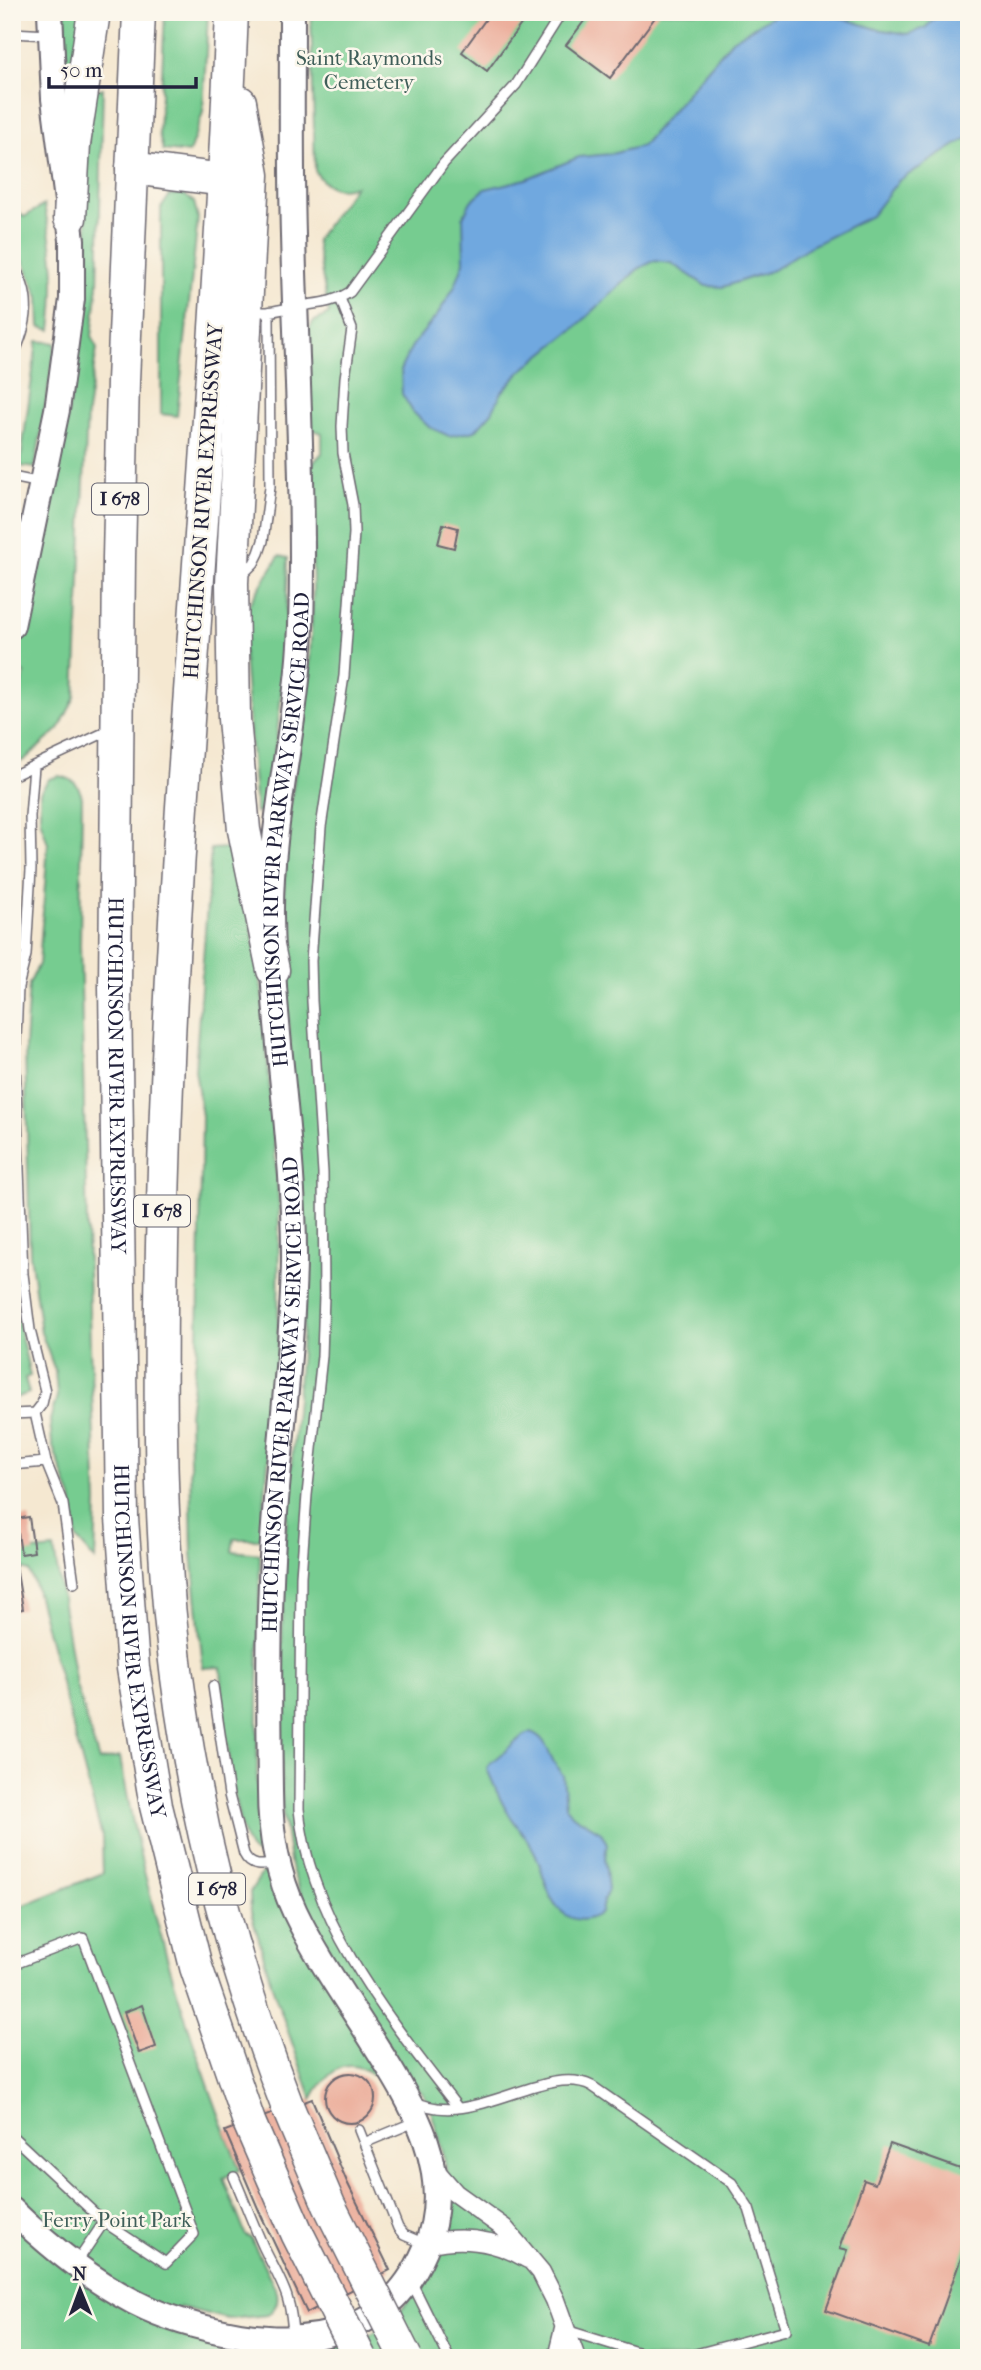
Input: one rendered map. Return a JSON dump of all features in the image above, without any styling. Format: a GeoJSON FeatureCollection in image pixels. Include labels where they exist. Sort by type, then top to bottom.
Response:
{"type":"FeatureCollection","features":[{"type":"Feature","properties":{"kind":"highway"},"geometry":{"type":"LineString","coordinates":[[70,218],[75,132],[94,12]]}},
{"type":"Feature","properties":{"kind":"highway","name":"HUTCHINSON RIVER EXPRESSWAY"},"geometry":{"type":"LineString","coordinates":[[139,12],[123,381],[115,986],[123,1528],[133,1668],[149,1771],[180,1910],[210,2013],[249,2122],[297,2233],[360,2358]]}},
{"type":"Feature","properties":{"kind":"highway","name":"HUTCHINSON RIVER EXPRESSWAY"},"geometry":{"type":"LineString","coordinates":[[232,12],[224,180],[239,312]]}},
{"type":"Feature","properties":{"kind":"highway"},"geometry":{"type":"LineString","coordinates":[[230,50],[253,175],[216,588],[234,719],[240,795],[273,970]]}},
{"type":"Feature","properties":{"kind":"highway"},"geometry":{"type":"LineString","coordinates":[[132,168],[224,180]]}},
{"type":"Feature","properties":{"kind":"highway","name":"HUTCHINSON RIVER EXPRESSWAY"},"geometry":{"type":"LineString","coordinates":[[216,588],[173,934],[165,1100],[161,1338],[163,1515],[172,1639],[197,1799],[220,1902],[240,1972],[288,2108],[329,2205],[406,2358]]}},
{"type":"Feature","properties":{"kind":"street","name":"HUTCHINSON RIVER PARKWAY SERVICE ROAD"},"geometry":{"type":"LineString","coordinates":[[12,2210],[75,2265],[132,2301],[178,2321],[241,2335],[293,2339],[335,2334],[364,2322],[389,2302],[409,2278],[427,2245],[436,2210],[434,2169],[428,2141],[419,2121],[307,1934],[288,1897],[278,1863],[270,1796],[272,1581],[290,1352],[294,1249],[273,970],[272,856],[297,682],[301,620],[292,201],[292,12]]}},
{"type":"Feature","properties":{"kind":"street"},"geometry":{"type":"LineString","coordinates":[[12,626],[43,483],[71,319],[73,260],[58,131],[50,23]]}},
{"type":"Feature","properties":{"kind":"street"},"geometry":{"type":"LineString","coordinates":[[434,2169],[455,2193],[504,2228],[534,2263],[551,2289],[576,2358]]}},
{"type":"Feature","properties":{"kind":"street"},"geometry":{"type":"LineString","coordinates":[[427,2245],[455,2239],[481,2241],[503,2247],[534,2263]]}},
{"type":"Feature","properties":{"kind":"street"},"geometry":{"type":"LineString","coordinates":[[557,2358],[564,2329]]}},
{"type":"Feature","properties":{"kind":"lane"},"geometry":{"type":"LineString","coordinates":[[239,312],[317,305],[350,292],[444,163],[516,85],[562,12]]}},
{"type":"Feature","properties":{"kind":"lane"},"geometry":{"type":"LineString","coordinates":[[12,33],[50,23]]}},
{"type":"Feature","properties":{"kind":"lane"},"geometry":{"type":"LineString","coordinates":[[12,264],[25,288],[26,304],[24,334],[12,358]]}},
{"type":"Feature","properties":{"kind":"lane"},"geometry":{"type":"LineString","coordinates":[[340,298],[352,329],[342,426],[343,453],[353,505],[354,534],[345,667],[321,827],[311,961],[323,1164],[324,1295],[322,1356],[301,1568],[299,1809],[311,1874],[337,1931],[403,2036],[458,2108]]}},
{"type":"Feature","properties":{"kind":"lane"},"geometry":{"type":"LineString","coordinates":[[12,477],[43,483]]}},
{"type":"Feature","properties":{"kind":"lane"},"geometry":{"type":"LineString","coordinates":[[12,776],[117,726]]}},
{"type":"Feature","properties":{"kind":"lane"},"geometry":{"type":"LineString","coordinates":[[34,766],[26,955],[18,987],[15,1033],[23,1274],[30,1329],[44,1391],[42,1404],[35,1413]]}},
{"type":"Feature","properties":{"kind":"lane"},"geometry":{"type":"LineString","coordinates":[[12,1413],[35,1413]]}},
{"type":"Feature","properties":{"kind":"lane"},"geometry":{"type":"LineString","coordinates":[[35,1413],[46,1462],[63,1504],[74,1583]]}},
{"type":"Feature","properties":{"kind":"lane"},"geometry":{"type":"LineString","coordinates":[[12,1465],[46,1462]]}},
{"type":"Feature","properties":{"kind":"lane"},"geometry":{"type":"LineString","coordinates":[[213,1686],[229,1795],[244,1854],[247,1860],[256,1866],[278,1863]]}},
{"type":"Feature","properties":{"kind":"lane"},"geometry":{"type":"LineString","coordinates":[[12,1965],[83,1938],[194,2234],[166,2263],[104,2222],[12,2136]]}},
{"type":"Feature","properties":{"kind":"lane"},"geometry":{"type":"LineString","coordinates":[[407,2097],[434,2108],[458,2108],[562,2081],[581,2081],[732,2183],[749,2209],[786,2330],[681,2358]]}},
{"type":"Feature","properties":{"kind":"lane"},"geometry":{"type":"LineString","coordinates":[[364,2143],[419,2121]]}},
{"type":"Feature","properties":{"kind":"lane"},"geometry":{"type":"LineString","coordinates":[[359,2130],[398,2228],[408,2238],[427,2245]]}},
{"type":"Feature","properties":{"kind":"lane"},"geometry":{"type":"LineString","coordinates":[[234,2177],[290,2303],[293,2339]]}},
{"type":"Feature","properties":{"kind":"lane"},"geometry":{"type":"LineString","coordinates":[[75,2265],[104,2222]]}},
{"type":"Feature","properties":{"kind":"lane"},"geometry":{"type":"LineString","coordinates":[[409,2278],[449,2358]]}},
{"type":"Feature","properties":{"kind":"lane"},"geometry":{"type":"LineString","coordinates":[[564,2329],[661,2358]]}},
{"type":"Feature","properties":{"kind":"green space"},"geometry":{"type":"Polygon","coordinates":[[[65,12],[85,12],[83,35],[67,72],[65,12]]]}},
{"type":"Feature","properties":{"kind":"green space"},"geometry":{"type":"Polygon","coordinates":[[[165,12],[208,12],[203,112],[189,153],[163,150],[159,134],[165,12]]]}},
{"type":"Feature","properties":{"kind":"green space"},"geometry":{"type":"Polygon","coordinates":[[[311,12],[969,12],[969,2358],[12,2358],[12,1910],[103,1873],[102,1837],[36,1589],[29,1571],[12,1566],[12,1553],[54,1549],[76,1685],[99,1761],[120,1757],[155,1915],[202,2068],[240,2170],[223,2178],[246,2236],[251,2238],[277,2292],[276,2305],[268,2315],[228,2319],[180,2307],[159,2328],[204,2342],[252,2351],[300,2353],[347,2345],[367,2337],[384,2325],[413,2295],[435,2257],[446,2218],[448,2198],[444,2156],[428,2103],[412,2083],[306,1908],[291,1867],[282,1808],[280,1707],[285,1542],[304,1314],[283,912],[287,826],[309,681],[313,591],[311,465],[322,453],[322,433],[310,426],[306,335],[313,322],[329,314],[316,240],[355,186],[337,189],[323,181],[315,171],[311,12]]]}},
{"type":"Feature","properties":{"kind":"green space"},"geometry":{"type":"Polygon","coordinates":[[[103,88],[98,285],[92,336],[97,348],[87,412],[75,697],[59,729],[24,760],[12,764],[12,712],[25,673],[13,669],[45,542],[83,329],[89,263],[84,178],[93,91],[103,88]]]}},
{"type":"Feature","properties":{"kind":"green space"},"geometry":{"type":"Polygon","coordinates":[[[183,194],[194,202],[198,218],[177,416],[161,414],[161,208],[170,195],[183,194]]]}},
{"type":"Feature","properties":{"kind":"green space"},"geometry":{"type":"Polygon","coordinates":[[[44,205],[54,267],[51,330],[40,327],[39,297],[12,235],[12,207],[24,217],[44,205]]]}},
{"type":"Feature","properties":{"kind":"green space"},"geometry":{"type":"Polygon","coordinates":[[[37,341],[56,343],[35,468],[20,466],[37,341]]]}},
{"type":"Feature","properties":{"kind":"green space"},"geometry":{"type":"Polygon","coordinates":[[[279,556],[288,558],[285,658],[265,811],[256,813],[241,618],[279,556]]]}},
{"type":"Feature","properties":{"kind":"green space"},"geometry":{"type":"Polygon","coordinates":[[[59,776],[74,782],[82,797],[80,945],[90,1348],[97,1502],[95,1560],[77,1539],[72,1499],[52,1444],[50,1420],[57,1396],[55,1371],[41,1332],[30,1254],[25,1046],[29,984],[39,964],[48,844],[40,819],[40,792],[49,779],[59,776]]]}},
{"type":"Feature","properties":{"kind":"green space"},"geometry":{"type":"Polygon","coordinates":[[[226,848],[239,855],[262,990],[279,1205],[278,1354],[261,1539],[234,1539],[232,1551],[260,1554],[257,1770],[258,1815],[264,1857],[250,1849],[238,1815],[221,1667],[203,1668],[192,1553],[189,1414],[198,1342],[202,1116],[195,1070],[211,849],[226,848]]]}},
{"type":"Feature","properties":{"kind":"green space"},"geometry":{"type":"Polygon","coordinates":[[[12,1254],[16,1312],[30,1376],[25,1378],[29,1393],[12,1399],[12,1254]]]}},
{"type":"Feature","properties":{"kind":"green space"},"geometry":{"type":"Polygon","coordinates":[[[268,1872],[379,2071],[372,2074],[353,2066],[336,2070],[323,2082],[312,2099],[273,1989],[251,1912],[250,1892],[262,1873],[268,1872]]]}},
{"type":"Feature","properties":{"kind":"water"},"geometry":{"type":"Polygon","coordinates":[[[779,12],[823,12],[877,29],[908,34],[925,28],[941,12],[969,12],[969,137],[898,181],[871,216],[807,248],[773,270],[723,287],[706,286],[671,263],[654,261],[638,269],[575,328],[520,372],[502,392],[492,412],[475,431],[449,436],[429,427],[413,412],[402,394],[401,368],[412,346],[438,314],[455,286],[464,262],[463,217],[471,201],[485,189],[526,179],[579,157],[611,154],[642,146],[732,40],[779,12]]]}},
{"type":"Feature","properties":{"kind":"water"},"geometry":{"type":"Polygon","coordinates":[[[531,1732],[546,1745],[563,1775],[566,1806],[573,1815],[601,1832],[607,1844],[605,1859],[608,1890],[601,1913],[588,1919],[570,1917],[554,1903],[535,1853],[505,1808],[487,1769],[490,1763],[531,1732]]]}},
{"type":"Feature","properties":{"kind":"building"},"geometry":{"type":"Polygon","coordinates":[[[491,12],[530,12],[487,71],[462,52],[491,12]]]}},
{"type":"Feature","properties":{"kind":"building"},"geometry":{"type":"Polygon","coordinates":[[[591,12],[659,12],[610,78],[566,45],[591,12]]]}},
{"type":"Feature","properties":{"kind":"building"},"geometry":{"type":"Polygon","coordinates":[[[443,524],[458,528],[454,548],[438,544],[443,524]]]}},
{"type":"Feature","properties":{"kind":"building"},"geometry":{"type":"Polygon","coordinates":[[[29,1517],[34,1552],[21,1554],[16,1519],[29,1517]]]}},
{"type":"Feature","properties":{"kind":"building"},"geometry":{"type":"Polygon","coordinates":[[[15,1560],[23,1609],[13,1611],[12,1561],[15,1560]]]}},
{"type":"Feature","properties":{"kind":"building"},"geometry":{"type":"Polygon","coordinates":[[[142,2005],[156,2047],[139,2053],[124,2012],[142,2005]]]}},
{"type":"Feature","properties":{"kind":"building"},"geometry":{"type":"Polygon","coordinates":[[[350,2073],[368,2080],[375,2098],[368,2116],[350,2123],[332,2116],[325,2098],[332,2080],[350,2073]]]}},
{"type":"Feature","properties":{"kind":"building"},"geometry":{"type":"Polygon","coordinates":[[[312,2099],[347,2182],[390,2270],[307,2313],[225,2131],[312,2099]]]}},
{"type":"Feature","properties":{"kind":"building"},"geometry":{"type":"Polygon","coordinates":[[[890,2144],[969,2172],[969,2236],[929,2347],[826,2310],[848,2250],[840,2248],[864,2180],[875,2184],[890,2144]]]}},
{"type":"Feature","properties":{"kind":"building"},"geometry":{"type":"Polygon","coordinates":[[[846,2351],[866,2357],[866,2358],[844,2358],[846,2351]]]}},
{"type":"Feature","properties":{"kind":"park label","name":"Saint Raymonds Cemetery"},"geometry":{"type":"Point","coordinates":[369,70]}},
{"type":"Feature","properties":{"kind":"park label","name":"Ferry Point Park"},"geometry":{"type":"Point","coordinates":[117,2220]}}]}
